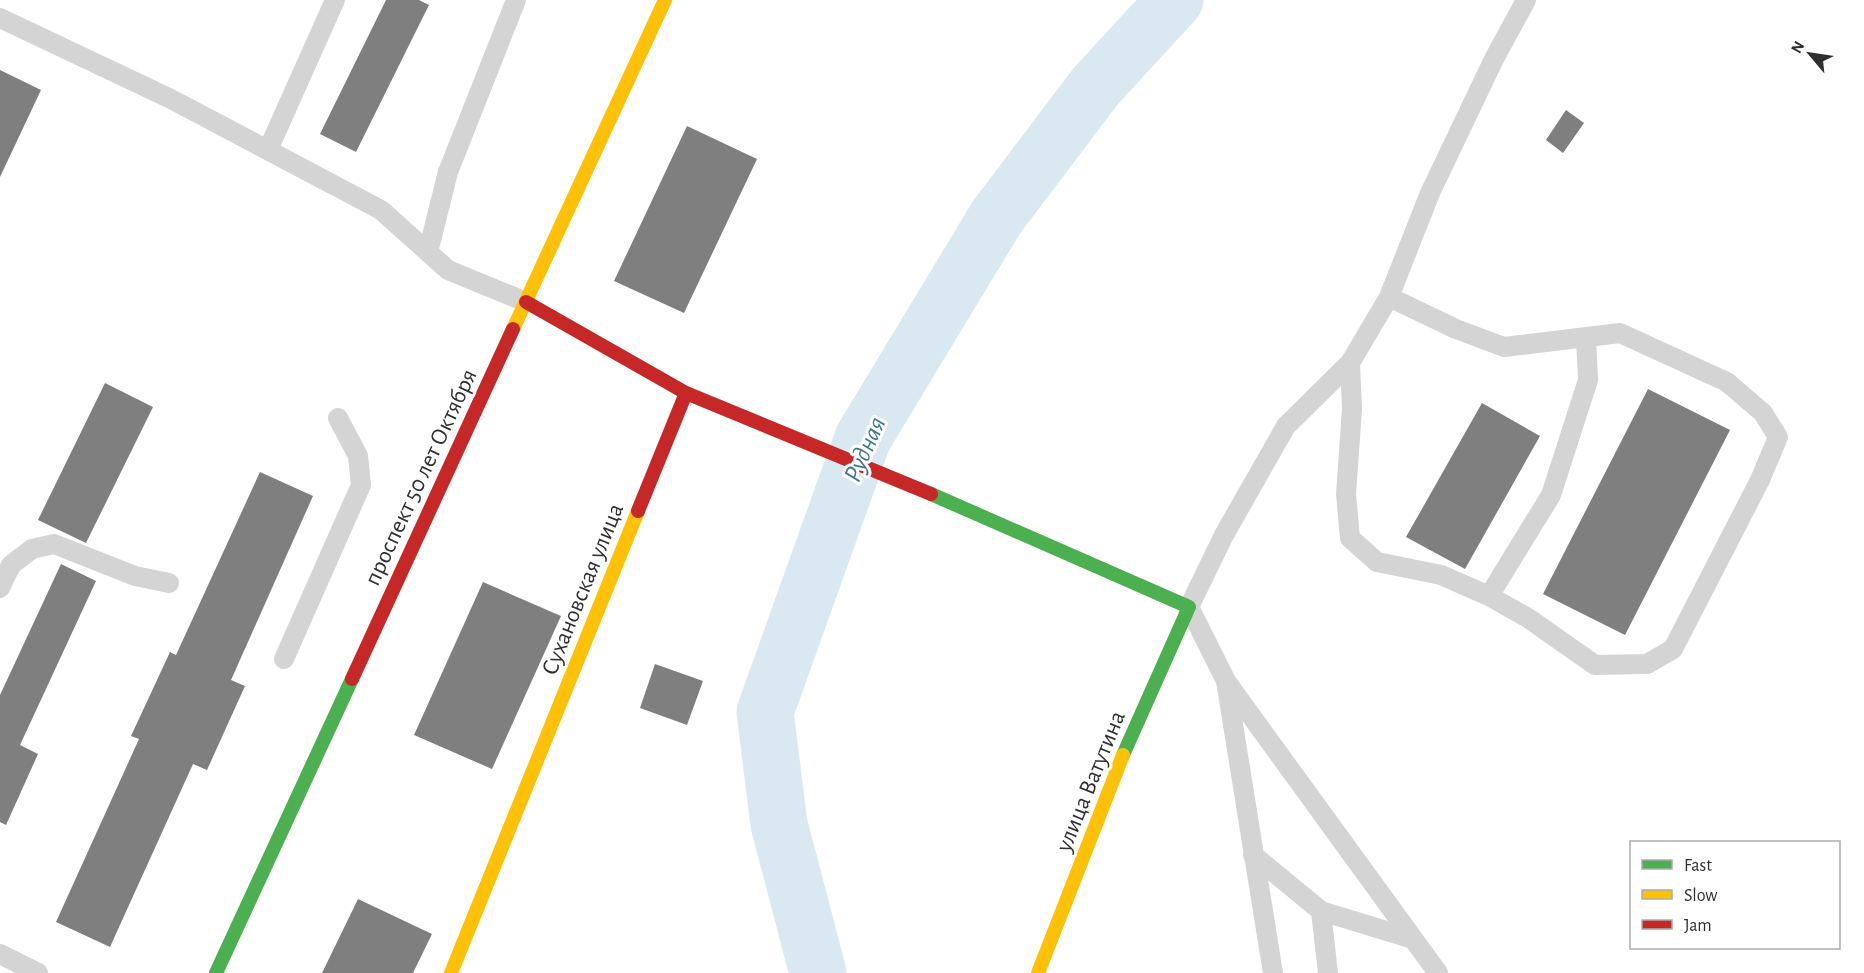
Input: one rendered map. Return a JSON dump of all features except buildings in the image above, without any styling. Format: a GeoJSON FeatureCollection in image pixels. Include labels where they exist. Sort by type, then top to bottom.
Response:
{"type":"FeatureCollection","features":[{"type":"Feature","properties":{"kind":"street","name":"проспект 50 лет Октября"},"geometry":{"type":"LineString","coordinates":[[216,973],[665,0]]}},
{"type":"Feature","properties":{"kind":"street"},"geometry":{"type":"LineString","coordinates":[[526,302],[686,393],[951,502],[1188,607]]}},
{"type":"Feature","properties":{"kind":"street","name":"Сухановская улица"},"geometry":{"type":"LineString","coordinates":[[451,973],[686,393]]}},
{"type":"Feature","properties":{"kind":"street","name":"улица Ватутина"},"geometry":{"type":"LineString","coordinates":[[1038,973],[1121,760],[1188,607]]}},
{"type":"Feature","properties":{"kind":"lane"},"geometry":{"type":"LineString","coordinates":[[268,150],[334,0]]}},
{"type":"Feature","properties":{"kind":"lane"},"geometry":{"type":"LineString","coordinates":[[428,252],[448,172],[516,0]]}},
{"type":"Feature","properties":{"kind":"lane"},"geometry":{"type":"LineString","coordinates":[[1438,973],[1226,681],[1188,607],[1224,535],[1286,426],[1350,363],[1389,297],[1430,193],[1494,59],[1526,0]]}},
{"type":"Feature","properties":{"kind":"lane"},"geometry":{"type":"LineString","coordinates":[[0,18],[171,99],[381,210],[448,270],[526,302]]}},
{"type":"Feature","properties":{"kind":"lane"},"geometry":{"type":"LineString","coordinates":[[1350,363],[1352,409],[1346,494],[1350,538],[1377,562],[1441,575],[1489,596],[1528,618],[1595,665],[1647,664],[1673,649],[1760,480],[1778,437],[1763,413],[1727,382],[1620,333],[1504,347],[1456,329],[1389,297]]}},
{"type":"Feature","properties":{"kind":"lane"},"geometry":{"type":"LineString","coordinates":[[1489,596],[1551,495],[1588,380],[1586,337]]}},
{"type":"Feature","properties":{"kind":"lane"},"geometry":{"type":"LineString","coordinates":[[284,659],[361,485],[358,456],[338,418]]}},
{"type":"Feature","properties":{"kind":"lane"},"geometry":{"type":"LineString","coordinates":[[0,588],[11,565],[32,549],[54,544],[135,576],[169,583]]}},
{"type":"Feature","properties":{"kind":"lane"},"geometry":{"type":"LineString","coordinates":[[1226,681],[1273,973]]}},
{"type":"Feature","properties":{"kind":"lane"},"geometry":{"type":"LineString","coordinates":[[1253,855],[1320,911],[1413,939]]}},
{"type":"Feature","properties":{"kind":"lane"},"geometry":{"type":"LineString","coordinates":[[1320,911],[1328,973]]}},
{"type":"Feature","properties":{"kind":"lane"},"geometry":{"type":"LineString","coordinates":[[0,954],[38,973]]}},
{"type":"Feature","properties":{"kind":"waterway","name":"Рудная"},"geometry":{"type":"LineString","coordinates":[[818,973],[779,824],[765,712],[863,438],[996,218],[1095,87],[1175,0]]}},
{"type":"Feature","properties":{"kind":"traffic: fast"},"geometry":{"type":"LineString","coordinates":[[931,494],[1189,607],[1123,755]]}},
{"type":"Feature","properties":{"kind":"traffic: fast"},"geometry":{"type":"LineString","coordinates":[[216,973],[352,679]]}},
{"type":"Feature","properties":{"kind":"traffic: slow"},"geometry":{"type":"LineString","coordinates":[[513,329],[665,0]]}},
{"type":"Feature","properties":{"kind":"traffic: slow"},"geometry":{"type":"LineString","coordinates":[[451,973],[638,511]]}},
{"type":"Feature","properties":{"kind":"traffic: slow"},"geometry":{"type":"LineString","coordinates":[[1038,973],[1123,755]]}},
{"type":"Feature","properties":{"kind":"traffic: jam"},"geometry":{"type":"LineString","coordinates":[[526,302],[686,393],[638,511]]}},
{"type":"Feature","properties":{"kind":"traffic: jam"},"geometry":{"type":"LineString","coordinates":[[352,679],[513,329]]}},
{"type":"Feature","properties":{"kind":"traffic: jam"},"geometry":{"type":"LineString","coordinates":[[686,393],[931,494]]}}]}
